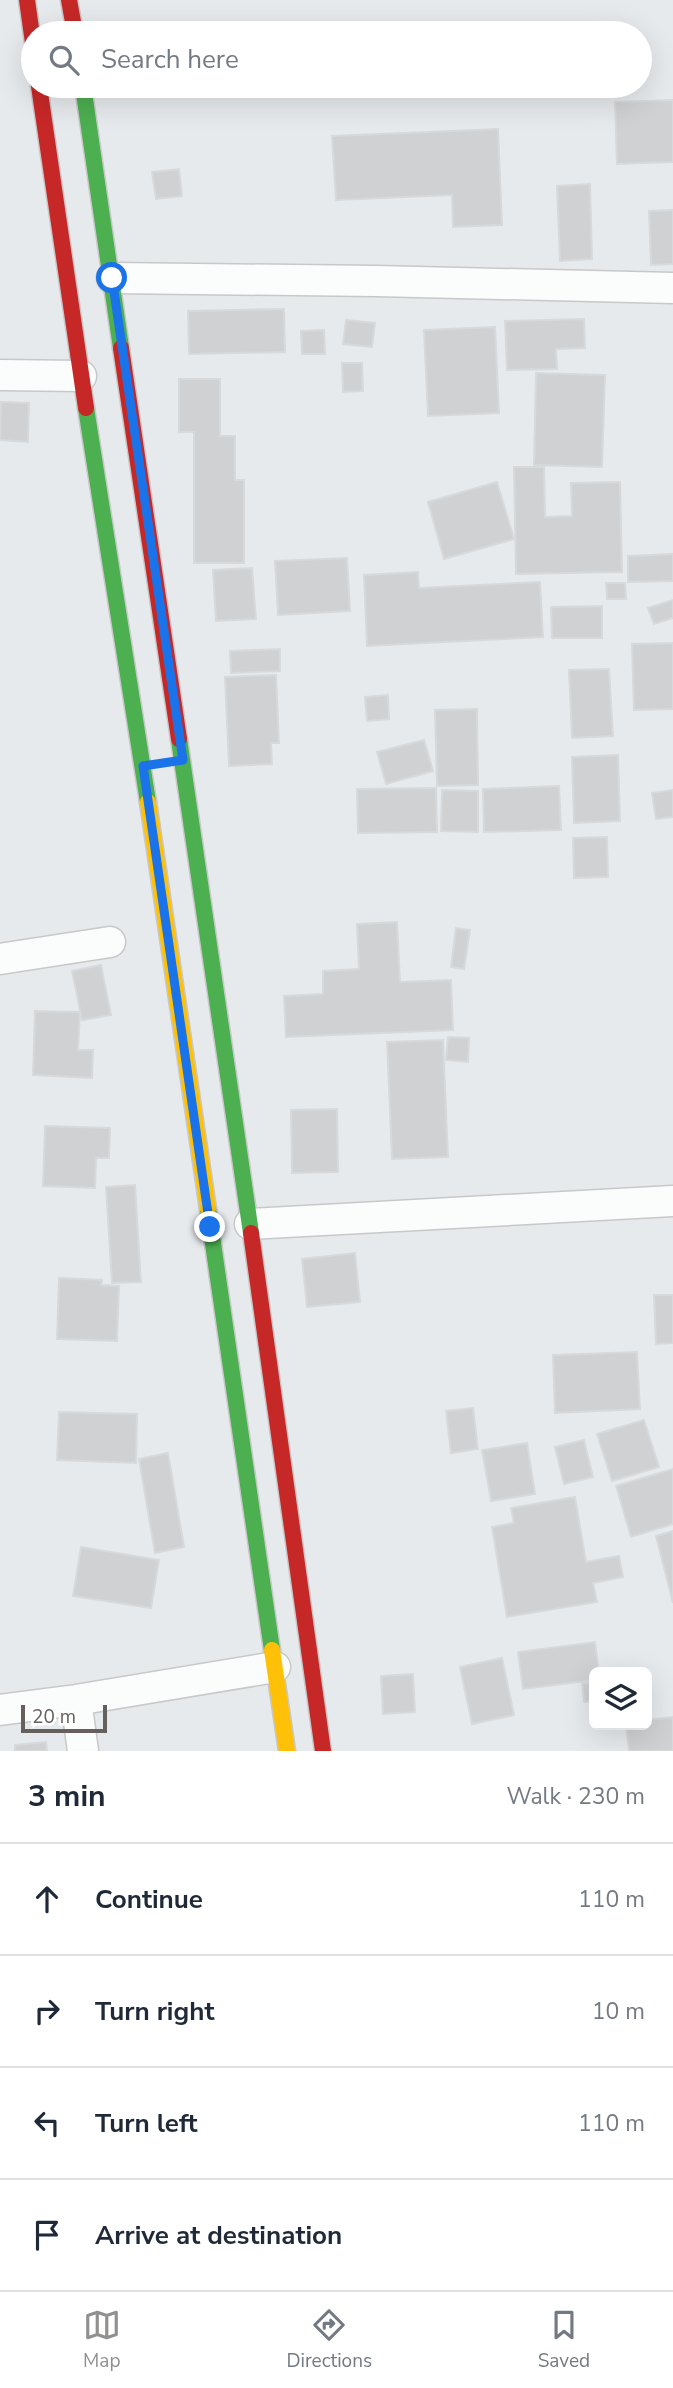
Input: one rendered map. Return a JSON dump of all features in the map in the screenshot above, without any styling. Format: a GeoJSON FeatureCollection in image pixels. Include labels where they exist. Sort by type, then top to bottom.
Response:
{"type":"FeatureCollection","features":[{"type":"Feature","properties":{"kind":"street"},"geometry":{"type":"LineString","coordinates":[[27,0],[30,21]]}},
{"type":"Feature","properties":{"kind":"street"},"geometry":{"type":"LineString","coordinates":[[69,0],[73,21]]}},
{"type":"Feature","properties":{"kind":"street"},"geometry":{"type":"LineString","coordinates":[[41,98],[81,376],[163,763],[250,1224],[323,1751]]}},
{"type":"Feature","properties":{"kind":"street"},"geometry":{"type":"LineString","coordinates":[[85,98],[112,278],[163,763],[275,1667],[288,1751]]}},
{"type":"Feature","properties":{"kind":"street"},"geometry":{"type":"LineString","coordinates":[[112,278],[673,288]]}},
{"type":"Feature","properties":{"kind":"street"},"geometry":{"type":"LineString","coordinates":[[0,375],[81,376]]}},
{"type":"Feature","properties":{"kind":"street"},"geometry":{"type":"LineString","coordinates":[[0,959],[110,942]]}},
{"type":"Feature","properties":{"kind":"street"},"geometry":{"type":"LineString","coordinates":[[250,1224],[673,1201]]}},
{"type":"Feature","properties":{"kind":"street"},"geometry":{"type":"LineString","coordinates":[[0,1710],[275,1667]]}},
{"type":"Feature","properties":{"kind":"street"},"geometry":{"type":"LineString","coordinates":[[76,1700],[83,1751]]}},
{"type":"Feature","properties":{"kind":"building"},"geometry":{"type":"Polygon","coordinates":[[[673,100],[673,162],[617,164],[615,102],[673,100]]]}},
{"type":"Feature","properties":{"kind":"building"},"geometry":{"type":"Polygon","coordinates":[[[498,129],[502,225],[453,227],[452,195],[336,200],[332,136],[498,129]]]}},
{"type":"Feature","properties":{"kind":"building"},"geometry":{"type":"Polygon","coordinates":[[[179,169],[182,196],[156,199],[152,172],[179,169]]]}},
{"type":"Feature","properties":{"kind":"building"},"geometry":{"type":"Polygon","coordinates":[[[590,184],[592,259],[560,261],[557,186],[590,184]]]}},
{"type":"Feature","properties":{"kind":"building"},"geometry":{"type":"Polygon","coordinates":[[[673,210],[673,264],[651,265],[649,211],[673,210]]]}},
{"type":"Feature","properties":{"kind":"building"},"geometry":{"type":"Polygon","coordinates":[[[284,309],[285,352],[189,354],[188,311],[284,309]]]}},
{"type":"Feature","properties":{"kind":"building"},"geometry":{"type":"Polygon","coordinates":[[[584,319],[585,348],[556,349],[557,369],[507,370],[505,321],[584,319]]]}},
{"type":"Feature","properties":{"kind":"building"},"geometry":{"type":"Polygon","coordinates":[[[346,320],[375,323],[372,347],[343,344],[346,320]]]}},
{"type":"Feature","properties":{"kind":"building"},"geometry":{"type":"Polygon","coordinates":[[[495,327],[499,413],[428,416],[424,330],[495,327]]]}},
{"type":"Feature","properties":{"kind":"building"},"geometry":{"type":"Polygon","coordinates":[[[324,330],[325,354],[302,354],[301,331],[324,330]]]}},
{"type":"Feature","properties":{"kind":"building"},"geometry":{"type":"Polygon","coordinates":[[[342,363],[362,363],[363,391],[343,392],[342,363]]]}},
{"type":"Feature","properties":{"kind":"building"},"geometry":{"type":"Polygon","coordinates":[[[536,373],[605,375],[602,467],[534,465],[536,373]]]}},
{"type":"Feature","properties":{"kind":"building"},"geometry":{"type":"Polygon","coordinates":[[[179,379],[220,379],[220,436],[235,436],[235,480],[244,480],[244,563],[194,563],[194,432],[179,432],[179,379]]]}},
{"type":"Feature","properties":{"kind":"building"},"geometry":{"type":"Polygon","coordinates":[[[1,402],[29,403],[28,442],[0,440],[1,402]]]}},
{"type":"Feature","properties":{"kind":"building"},"geometry":{"type":"Polygon","coordinates":[[[514,467],[544,467],[545,517],[572,516],[571,483],[620,482],[622,572],[516,574],[514,467]]]}},
{"type":"Feature","properties":{"kind":"building"},"geometry":{"type":"Polygon","coordinates":[[[497,482],[514,539],[444,559],[428,502],[497,482]]]}},
{"type":"Feature","properties":{"kind":"building"},"geometry":{"type":"Polygon","coordinates":[[[673,554],[673,581],[628,582],[628,556],[673,554]]]}},
{"type":"Feature","properties":{"kind":"building"},"geometry":{"type":"Polygon","coordinates":[[[347,558],[350,611],[278,615],[275,561],[347,558]]]}},
{"type":"Feature","properties":{"kind":"building"},"geometry":{"type":"Polygon","coordinates":[[[252,568],[256,619],[216,621],[213,570],[252,568]]]}},
{"type":"Feature","properties":{"kind":"building"},"geometry":{"type":"Polygon","coordinates":[[[418,572],[419,588],[540,582],[543,637],[367,646],[364,575],[418,572]]]}},
{"type":"Feature","properties":{"kind":"building"},"geometry":{"type":"Polygon","coordinates":[[[606,583],[625,583],[626,599],[607,599],[606,583]]]}},
{"type":"Feature","properties":{"kind":"building"},"geometry":{"type":"Polygon","coordinates":[[[673,600],[673,618],[654,624],[648,608],[673,600]]]}},
{"type":"Feature","properties":{"kind":"building"},"geometry":{"type":"Polygon","coordinates":[[[602,606],[602,638],[552,638],[551,607],[602,606]]]}},
{"type":"Feature","properties":{"kind":"building"},"geometry":{"type":"Polygon","coordinates":[[[673,643],[673,709],[634,710],[632,644],[673,643]]]}},
{"type":"Feature","properties":{"kind":"building"},"geometry":{"type":"Polygon","coordinates":[[[280,649],[280,671],[231,673],[230,651],[280,649]]]}},
{"type":"Feature","properties":{"kind":"building"},"geometry":{"type":"Polygon","coordinates":[[[609,669],[613,736],[572,738],[569,670],[609,669]]]}},
{"type":"Feature","properties":{"kind":"building"},"geometry":{"type":"Polygon","coordinates":[[[276,675],[279,743],[271,743],[272,764],[229,766],[225,677],[276,675]]]}},
{"type":"Feature","properties":{"kind":"building"},"geometry":{"type":"Polygon","coordinates":[[[388,695],[389,719],[367,721],[365,697],[388,695]]]}},
{"type":"Feature","properties":{"kind":"building"},"geometry":{"type":"Polygon","coordinates":[[[477,709],[478,785],[437,786],[435,710],[477,709]]]}},
{"type":"Feature","properties":{"kind":"building"},"geometry":{"type":"Polygon","coordinates":[[[424,740],[433,771],[386,784],[377,752],[424,740]]]}},
{"type":"Feature","properties":{"kind":"building"},"geometry":{"type":"Polygon","coordinates":[[[618,755],[620,821],[574,823],[572,757],[618,755]]]}},
{"type":"Feature","properties":{"kind":"building"},"geometry":{"type":"Polygon","coordinates":[[[559,786],[561,830],[484,832],[483,789],[559,786]]]}},
{"type":"Feature","properties":{"kind":"building"},"geometry":{"type":"Polygon","coordinates":[[[436,788],[437,832],[358,833],[357,789],[436,788]]]}},
{"type":"Feature","properties":{"kind":"building"},"geometry":{"type":"Polygon","coordinates":[[[442,790],[478,791],[478,832],[441,831],[442,790]]]}},
{"type":"Feature","properties":{"kind":"building"},"geometry":{"type":"Polygon","coordinates":[[[673,790],[673,817],[656,819],[652,793],[673,790]]]}},
{"type":"Feature","properties":{"kind":"building"},"geometry":{"type":"Polygon","coordinates":[[[607,837],[608,877],[574,878],[573,838],[607,837]]]}},
{"type":"Feature","properties":{"kind":"building"},"geometry":{"type":"Polygon","coordinates":[[[397,922],[400,982],[451,980],[453,1030],[286,1037],[284,996],[323,994],[323,971],[359,969],[357,924],[397,922]]]}},
{"type":"Feature","properties":{"kind":"building"},"geometry":{"type":"Polygon","coordinates":[[[456,928],[470,930],[464,969],[451,967],[456,928]]]}},
{"type":"Feature","properties":{"kind":"building"},"geometry":{"type":"Polygon","coordinates":[[[101,965],[111,1015],[82,1020],[72,971],[101,965]]]}},
{"type":"Feature","properties":{"kind":"building"},"geometry":{"type":"Polygon","coordinates":[[[35,1011],[80,1012],[78,1050],[93,1050],[92,1078],[33,1075],[35,1011]]]}},
{"type":"Feature","properties":{"kind":"building"},"geometry":{"type":"Polygon","coordinates":[[[448,1037],[469,1038],[468,1062],[446,1060],[448,1037]]]}},
{"type":"Feature","properties":{"kind":"building"},"geometry":{"type":"Polygon","coordinates":[[[443,1040],[448,1157],[392,1159],[387,1042],[443,1040]]]}},
{"type":"Feature","properties":{"kind":"building"},"geometry":{"type":"Polygon","coordinates":[[[337,1109],[338,1172],[292,1173],[291,1110],[337,1109]]]}},
{"type":"Feature","properties":{"kind":"building"},"geometry":{"type":"Polygon","coordinates":[[[45,1126],[110,1128],[109,1158],[96,1158],[95,1188],[43,1186],[45,1126]]]}},
{"type":"Feature","properties":{"kind":"building"},"geometry":{"type":"Polygon","coordinates":[[[135,1185],[141,1282],[112,1283],[106,1187],[135,1185]]]}},
{"type":"Feature","properties":{"kind":"building"},"geometry":{"type":"Polygon","coordinates":[[[355,1253],[360,1302],[307,1307],[302,1259],[355,1253]]]}},
{"type":"Feature","properties":{"kind":"building"},"geometry":{"type":"Polygon","coordinates":[[[59,1278],[102,1280],[101,1285],[119,1286],[117,1341],[57,1339],[59,1278]]]}},
{"type":"Feature","properties":{"kind":"building"},"geometry":{"type":"Polygon","coordinates":[[[654,1295],[673,1295],[673,1343],[656,1344],[654,1295]]]}},
{"type":"Feature","properties":{"kind":"building"},"geometry":{"type":"Polygon","coordinates":[[[637,1352],[640,1409],[555,1413],[553,1355],[637,1352]]]}},
{"type":"Feature","properties":{"kind":"building"},"geometry":{"type":"Polygon","coordinates":[[[473,1408],[478,1449],[451,1453],[446,1411],[473,1408]]]}},
{"type":"Feature","properties":{"kind":"building"},"geometry":{"type":"Polygon","coordinates":[[[59,1412],[137,1414],[136,1463],[57,1460],[59,1412]]]}},
{"type":"Feature","properties":{"kind":"building"},"geometry":{"type":"Polygon","coordinates":[[[644,1420],[659,1467],[612,1481],[597,1434],[644,1420]]]}},
{"type":"Feature","properties":{"kind":"building"},"geometry":{"type":"Polygon","coordinates":[[[584,1440],[593,1477],[564,1484],[555,1447],[584,1440]]]}},
{"type":"Feature","properties":{"kind":"building"},"geometry":{"type":"Polygon","coordinates":[[[527,1443],[535,1494],[491,1501],[482,1450],[527,1443]]]}},
{"type":"Feature","properties":{"kind":"building"},"geometry":{"type":"Polygon","coordinates":[[[168,1453],[184,1547],[155,1553],[139,1459],[168,1453]]]}},
{"type":"Feature","properties":{"kind":"building"},"geometry":{"type":"Polygon","coordinates":[[[673,1469],[673,1524],[631,1537],[616,1486],[673,1469]]]}},
{"type":"Feature","properties":{"kind":"building"},"geometry":{"type":"Polygon","coordinates":[[[575,1497],[586,1562],[619,1556],[623,1577],[593,1583],[597,1602],[507,1617],[492,1527],[514,1523],[511,1508],[575,1497]]]}},
{"type":"Feature","properties":{"kind":"building"},"geometry":{"type":"Polygon","coordinates":[[[673,1531],[673,1603],[656,1536],[673,1531]]]}},
{"type":"Feature","properties":{"kind":"building"},"geometry":{"type":"Polygon","coordinates":[[[81,1547],[159,1560],[151,1608],[73,1596],[81,1547]]]}},
{"type":"Feature","properties":{"kind":"building"},"geometry":{"type":"Polygon","coordinates":[[[595,1642],[598,1667],[589,1667],[589,1681],[523,1689],[518,1652],[595,1642]]]}},
{"type":"Feature","properties":{"kind":"building"},"geometry":{"type":"Polygon","coordinates":[[[502,1658],[514,1715],[472,1724],[460,1667],[502,1658]]]}},
{"type":"Feature","properties":{"kind":"building"},"geometry":{"type":"Polygon","coordinates":[[[413,1674],[415,1712],[383,1714],[381,1676],[413,1674]]]}},
{"type":"Feature","properties":{"kind":"building"},"geometry":{"type":"Polygon","coordinates":[[[589,1682],[589,1702],[584,1702],[582,1683],[589,1682]]]}},
{"type":"Feature","properties":{"kind":"building"},"geometry":{"type":"Polygon","coordinates":[[[673,1717],[673,1751],[629,1751],[627,1730],[652,1730],[652,1719],[673,1717]]]}},
{"type":"Feature","properties":{"kind":"building"},"geometry":{"type":"Polygon","coordinates":[[[46,1742],[47,1751],[15,1751],[15,1745],[46,1742]]]}},
{"type":"Feature","properties":{"kind":"traffic: fast"},"geometry":{"type":"LineString","coordinates":[[85,98],[121,348]]}},
{"type":"Feature","properties":{"kind":"traffic: fast"},"geometry":{"type":"LineString","coordinates":[[86,408],[148,802]]}},
{"type":"Feature","properties":{"kind":"traffic: fast"},"geometry":{"type":"LineString","coordinates":[[179,739],[251,1233]]}},
{"type":"Feature","properties":{"kind":"traffic: fast"},"geometry":{"type":"LineString","coordinates":[[208,1209],[272,1650]]}},
{"type":"Feature","properties":{"kind":"traffic: slow"},"geometry":{"type":"LineString","coordinates":[[148,802],[208,1209]]}},
{"type":"Feature","properties":{"kind":"traffic: slow"},"geometry":{"type":"LineString","coordinates":[[272,1650],[287,1751]]}},
{"type":"Feature","properties":{"kind":"traffic: jam"},"geometry":{"type":"LineString","coordinates":[[27,0],[30,21]]}},
{"type":"Feature","properties":{"kind":"traffic: jam"},"geometry":{"type":"LineString","coordinates":[[69,0],[73,21]]}},
{"type":"Feature","properties":{"kind":"traffic: jam"},"geometry":{"type":"LineString","coordinates":[[41,98],[86,408]]}},
{"type":"Feature","properties":{"kind":"traffic: jam"},"geometry":{"type":"LineString","coordinates":[[121,348],[179,739]]}},
{"type":"Feature","properties":{"kind":"traffic: jam"},"geometry":{"type":"LineString","coordinates":[[251,1233],[323,1751]]}},
{"type":"Feature","properties":{"kind":"route"},"geometry":{"type":"LineString","coordinates":[[112,278],[183,760],[143,766],[210,1227]]}}]}
